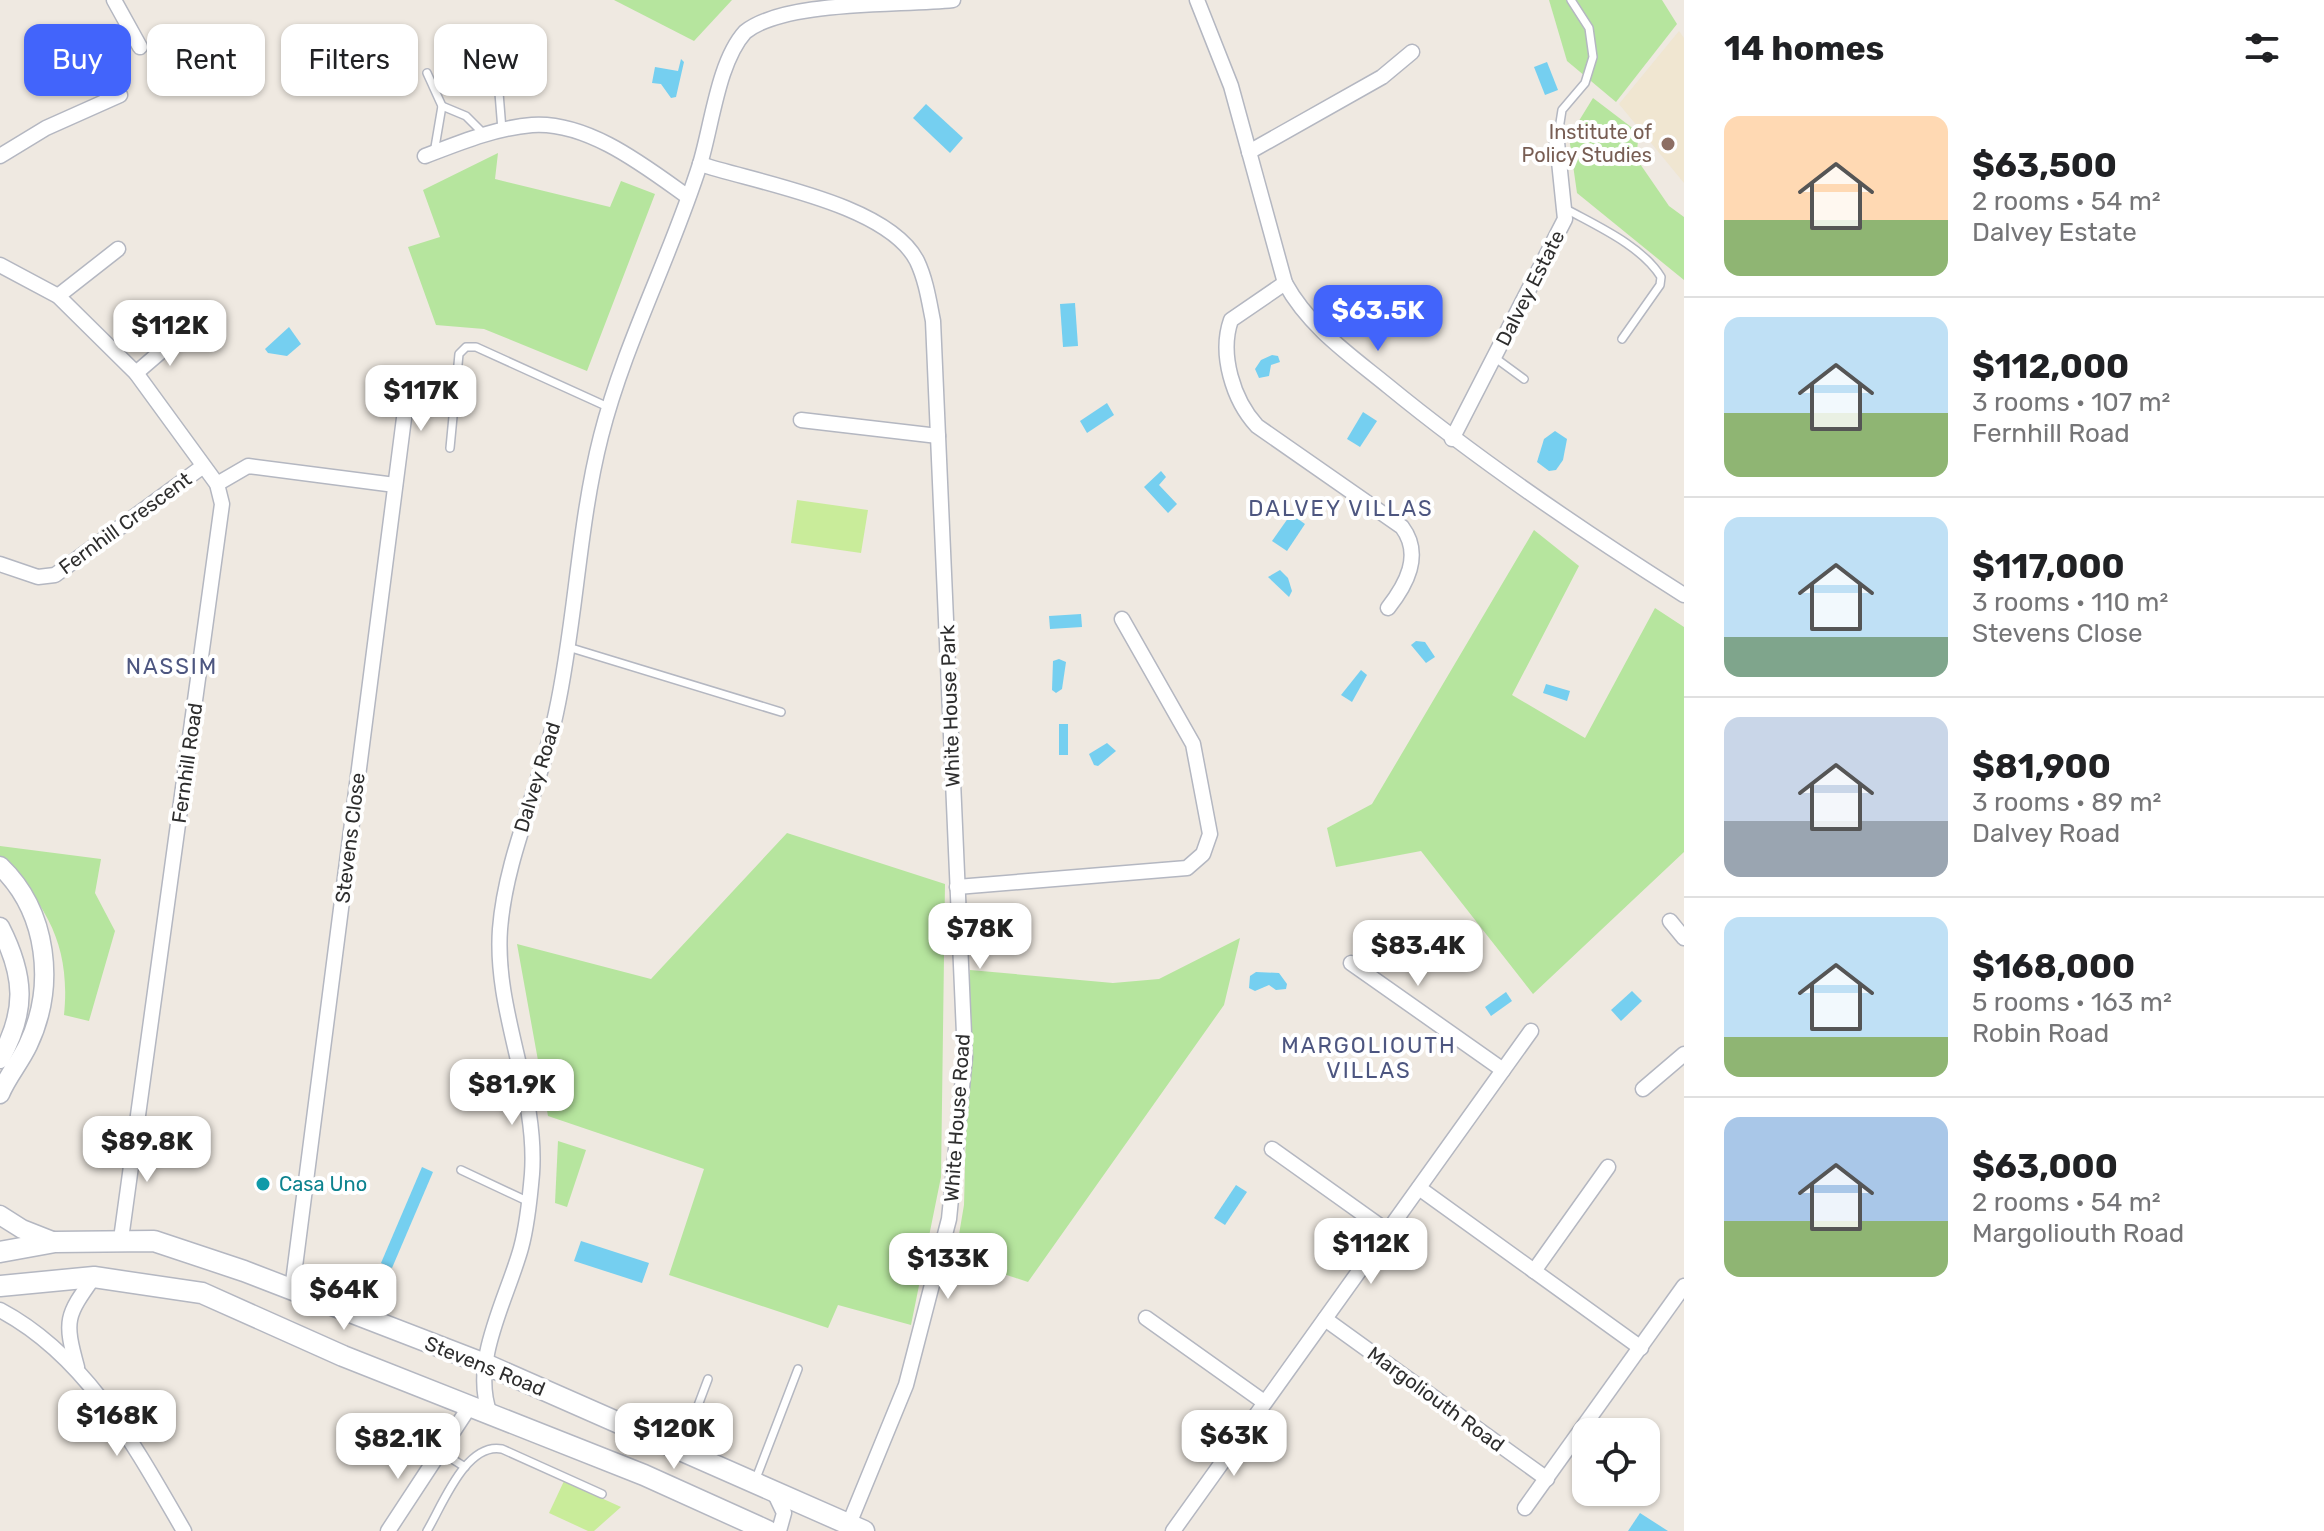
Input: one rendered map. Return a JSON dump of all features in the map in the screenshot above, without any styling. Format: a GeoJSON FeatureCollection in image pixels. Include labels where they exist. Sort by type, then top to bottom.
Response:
{"type":"FeatureCollection","features":[{"type":"Feature","properties":{"kind":"main road","name":"Stevens Road"},"geometry":{"type":"LineString","coordinates":[[0,1252],[55,1242],[154,1241],[485,1364],[774,1492],[816,1521],[856,1528]]}},
{"type":"Feature","properties":{"kind":"main road"},"geometry":{"type":"LineString","coordinates":[[0,1286],[94,1277],[202,1293],[470,1406],[644,1475],[768,1531]]}},
{"type":"Feature","properties":{"kind":"street"},"geometry":{"type":"LineString","coordinates":[[114,0],[140,47]]}},
{"type":"Feature","properties":{"kind":"street","name":"Dalvey Road"},"geometry":{"type":"LineString","coordinates":[[490,1414],[482,1391],[485,1364],[523,1242],[533,1142],[529,1103],[510,1014],[500,930],[511,865],[555,719],[589,490],[608,407],[700,164],[729,58],[746,30],[774,13],[800,4],[953,0]]}},
{"type":"Feature","properties":{"kind":"street"},"geometry":{"type":"LineString","coordinates":[[1197,0],[1231,86],[1285,283],[1298,307],[1323,333],[1452,439],[1538,501],[1684,595]]}},
{"type":"Feature","properties":{"kind":"street"},"geometry":{"type":"LineString","coordinates":[[1249,152],[1382,77],[1412,52]]}},
{"type":"Feature","properties":{"kind":"street"},"geometry":{"type":"LineString","coordinates":[[0,156],[46,128],[118,96]]}},
{"type":"Feature","properties":{"kind":"street"},"geometry":{"type":"LineString","coordinates":[[430,154],[484,134],[535,124],[572,131],[629,157],[688,197]]}},
{"type":"Feature","properties":{"kind":"street","name":"Dalvey Estate"},"geometry":{"type":"LineString","coordinates":[[1452,439],[1565,219],[1557,142]]}},
{"type":"Feature","properties":{"kind":"street","name":"White House Park"},"geometry":{"type":"LineString","coordinates":[[700,164],[842,206],[883,226],[915,259],[933,321],[957,887]]}},
{"type":"Feature","properties":{"kind":"street"},"geometry":{"type":"LineString","coordinates":[[58,296],[118,249]]}},
{"type":"Feature","properties":{"kind":"street"},"geometry":{"type":"LineString","coordinates":[[0,265],[58,296],[136,373],[217,484],[248,466],[395,485]]}},
{"type":"Feature","properties":{"kind":"street"},"geometry":{"type":"LineString","coordinates":[[1285,283],[1231,320],[1225,342],[1242,409],[1257,426],[1402,527],[1409,536],[1412,560],[1406,585],[1388,608]]}},
{"type":"Feature","properties":{"kind":"street"},"geometry":{"type":"LineString","coordinates":[[136,373],[179,336]]}},
{"type":"Feature","properties":{"kind":"street","name":"Stevens Close"},"geometry":{"type":"LineString","coordinates":[[292,1290],[408,387]]}},
{"type":"Feature","properties":{"kind":"street"},"geometry":{"type":"LineString","coordinates":[[801,420],[938,436]]}},
{"type":"Feature","properties":{"kind":"street","name":"Fernhill Crescent"},"geometry":{"type":"LineString","coordinates":[[0,564],[38,577],[55,575],[202,467]]}},
{"type":"Feature","properties":{"kind":"street","name":"Fernhill Road"},"geometry":{"type":"LineString","coordinates":[[121,1239],[220,520],[222,504],[217,484]]}},
{"type":"Feature","properties":{"kind":"street"},"geometry":{"type":"LineString","coordinates":[[957,887],[1187,868],[1203,854],[1210,834],[1193,744],[1122,619]]}},
{"type":"Feature","properties":{"kind":"street"},"geometry":{"type":"LineString","coordinates":[[0,866],[17,885],[38,926],[46,975],[39,1017],[0,1094]]}},
{"type":"Feature","properties":{"kind":"street","name":"White House Road"},"geometry":{"type":"LineString","coordinates":[[856,1528],[906,1385],[949,1219],[965,1057],[957,887]]}},
{"type":"Feature","properties":{"kind":"street"},"geometry":{"type":"LineString","coordinates":[[1670,921],[1684,938]]}},
{"type":"Feature","properties":{"kind":"street"},"geometry":{"type":"LineString","coordinates":[[0,927],[10,945],[21,1002],[13,1035],[0,1059]]}},
{"type":"Feature","properties":{"kind":"street"},"geometry":{"type":"LineString","coordinates":[[1351,963],[1503,1070]]}},
{"type":"Feature","properties":{"kind":"street"},"geometry":{"type":"LineString","coordinates":[[1173,1531],[1531,1031]]}},
{"type":"Feature","properties":{"kind":"street"},"geometry":{"type":"LineString","coordinates":[[1643,1089],[1684,1054]]}},
{"type":"Feature","properties":{"kind":"street"},"geometry":{"type":"LineString","coordinates":[[1272,1149],[1387,1231]]}},
{"type":"Feature","properties":{"kind":"street"},"geometry":{"type":"LineString","coordinates":[[1534,1271],[1608,1167]]}},
{"type":"Feature","properties":{"kind":"street"},"geometry":{"type":"LineString","coordinates":[[1419,1188],[1641,1348]]}},
{"type":"Feature","properties":{"kind":"street"},"geometry":{"type":"LineString","coordinates":[[0,1215],[22,1229],[55,1242]]}},
{"type":"Feature","properties":{"kind":"street"},"geometry":{"type":"LineString","coordinates":[[78,1368],[67,1332],[69,1314],[94,1277]]}},
{"type":"Feature","properties":{"kind":"street"},"geometry":{"type":"LineString","coordinates":[[1525,1508],[1684,1286]]}},
{"type":"Feature","properties":{"kind":"street"},"geometry":{"type":"LineString","coordinates":[[0,1310],[34,1328],[78,1368],[153,1477],[184,1531]]}},
{"type":"Feature","properties":{"kind":"street"},"geometry":{"type":"LineString","coordinates":[[1146,1318],[1264,1402]]}},
{"type":"Feature","properties":{"kind":"street","name":"Margoliouth Road"},"geometry":{"type":"LineString","coordinates":[[1325,1319],[1547,1479]]}},
{"type":"Feature","properties":{"kind":"street"},"geometry":{"type":"LineString","coordinates":[[388,1531],[470,1406]]}},
{"type":"Feature","properties":{"kind":"street"},"geometry":{"type":"LineString","coordinates":[[774,1492],[784,1513],[779,1531]]}},
{"type":"Feature","properties":{"kind":"lane","name":"Dalvey Estate"},"geometry":{"type":"LineString","coordinates":[[1557,142],[1562,110],[1585,83],[1593,57],[1589,28],[1571,0]]}},
{"type":"Feature","properties":{"kind":"lane"},"geometry":{"type":"LineString","coordinates":[[427,73],[442,106],[430,154]]}},
{"type":"Feature","properties":{"kind":"lane"},"geometry":{"type":"LineString","coordinates":[[499,96],[502,130]]}},
{"type":"Feature","properties":{"kind":"lane"},"geometry":{"type":"LineString","coordinates":[[442,106],[466,116],[484,134]]}},
{"type":"Feature","properties":{"kind":"lane"},"geometry":{"type":"LineString","coordinates":[[1564,208],[1612,235],[1655,266],[1661,277],[1660,285],[1622,339]]}},
{"type":"Feature","properties":{"kind":"lane"},"geometry":{"type":"LineString","coordinates":[[450,448],[459,354],[470,346],[608,407]]}},
{"type":"Feature","properties":{"kind":"lane"},"geometry":{"type":"LineString","coordinates":[[1494,357],[1524,379]]}},
{"type":"Feature","properties":{"kind":"lane"},"geometry":{"type":"LineString","coordinates":[[408,387],[456,390]]}},
{"type":"Feature","properties":{"kind":"lane"},"geometry":{"type":"LineString","coordinates":[[568,647],[781,712]]}},
{"type":"Feature","properties":{"kind":"lane"},"geometry":{"type":"LineString","coordinates":[[461,1170],[527,1201]]}},
{"type":"Feature","properties":{"kind":"lane"},"geometry":{"type":"LineString","coordinates":[[754,1483],[798,1369]]}},
{"type":"Feature","properties":{"kind":"lane"},"geometry":{"type":"LineString","coordinates":[[681,1450],[708,1379]]}},
{"type":"Feature","properties":{"kind":"lane"},"geometry":{"type":"LineString","coordinates":[[427,1531],[465,1467],[479,1451],[502,1449],[602,1494]]}},
{"type":"Feature","properties":{"kind":"lane"},"geometry":{"type":"LineString","coordinates":[[440,1450],[465,1467]]}},
{"type":"Feature","properties":{"kind":"shaded area","name":"Institute of Policy Studies"},"geometry":{"type":"Polygon","coordinates":[[[1679,31],[1684,38],[1684,183],[1619,104],[1679,31]]]}},
{"type":"Feature","properties":{"kind":"green space"},"geometry":{"type":"Polygon","coordinates":[[[614,0],[732,0],[694,41],[614,0]]]}},
{"type":"Feature","properties":{"kind":"green space"},"geometry":{"type":"Polygon","coordinates":[[[1549,0],[1662,0],[1677,24],[1616,102],[1567,61],[1549,0]]]}},
{"type":"Feature","properties":{"kind":"green space"},"geometry":{"type":"Polygon","coordinates":[[[1593,98],[1639,133],[1636,158],[1669,206],[1684,217],[1684,280],[1577,193],[1569,137],[1593,98]]]}},
{"type":"Feature","properties":{"kind":"green space"},"geometry":{"type":"Polygon","coordinates":[[[498,153],[495,179],[610,207],[621,181],[655,194],[587,371],[484,329],[436,325],[408,247],[440,237],[423,190],[498,153]]]}},
{"type":"Feature","properties":{"kind":"green space"},"geometry":{"type":"Polygon","coordinates":[[[797,500],[868,510],[861,553],[791,543],[797,500]]]}},
{"type":"Feature","properties":{"kind":"green space"},"geometry":{"type":"Polygon","coordinates":[[[1534,530],[1579,566],[1512,695],[1585,738],[1655,608],[1684,627],[1684,852],[1533,994],[1421,851],[1336,867],[1327,828],[1372,804],[1534,530]]]}},
{"type":"Feature","properties":{"kind":"green space"},"geometry":{"type":"Polygon","coordinates":[[[787,833],[945,884],[941,1177],[911,1325],[838,1305],[828,1328],[669,1275],[704,1169],[548,1116],[517,944],[651,979],[787,833]]]}},
{"type":"Feature","properties":{"kind":"green space"},"geometry":{"type":"Polygon","coordinates":[[[0,846],[101,859],[95,893],[115,931],[89,1021],[64,1015],[64,968],[52,928],[31,892],[0,857],[0,846]]]}},
{"type":"Feature","properties":{"kind":"green space"},"geometry":{"type":"Polygon","coordinates":[[[1240,938],[1224,1005],[1028,1282],[955,1258],[964,1205],[970,970],[1113,983],[1159,979],[1240,938]]]}},
{"type":"Feature","properties":{"kind":"green space"},"geometry":{"type":"Polygon","coordinates":[[[558,1141],[586,1150],[567,1207],[555,1203],[558,1141]]]}},
{"type":"Feature","properties":{"kind":"green space"},"geometry":{"type":"Polygon","coordinates":[[[564,1481],[621,1507],[594,1531],[588,1531],[549,1513],[564,1481]]]}},
{"type":"Feature","properties":{"kind":"water"},"geometry":{"type":"Polygon","coordinates":[[[681,59],[684,62],[676,97],[671,98],[661,84],[652,83],[655,67],[678,71],[681,59]]]}},
{"type":"Feature","properties":{"kind":"water"},"geometry":{"type":"Polygon","coordinates":[[[1547,62],[1558,90],[1545,95],[1534,67],[1547,62]]]}},
{"type":"Feature","properties":{"kind":"water"},"geometry":{"type":"Polygon","coordinates":[[[926,104],[963,138],[950,153],[913,118],[926,104]]]}},
{"type":"Feature","properties":{"kind":"water"},"geometry":{"type":"Polygon","coordinates":[[[1075,303],[1078,346],[1063,347],[1060,304],[1075,303]]]}},
{"type":"Feature","properties":{"kind":"water"},"geometry":{"type":"Polygon","coordinates":[[[289,327],[301,344],[287,356],[268,353],[265,349],[289,327]]]}},
{"type":"Feature","properties":{"kind":"water"},"geometry":{"type":"Polygon","coordinates":[[[1278,356],[1280,362],[1271,365],[1269,376],[1259,378],[1255,369],[1261,360],[1278,356]]]}},
{"type":"Feature","properties":{"kind":"water"},"geometry":{"type":"Polygon","coordinates":[[[1107,403],[1114,415],[1087,433],[1080,421],[1107,403]]]}},
{"type":"Feature","properties":{"kind":"water"},"geometry":{"type":"Polygon","coordinates":[[[1363,412],[1377,421],[1360,447],[1347,439],[1363,412]]]}},
{"type":"Feature","properties":{"kind":"water"},"geometry":{"type":"Polygon","coordinates":[[[1555,431],[1567,439],[1563,460],[1556,470],[1549,471],[1537,462],[1544,439],[1555,431]]]}},
{"type":"Feature","properties":{"kind":"water"},"geometry":{"type":"Polygon","coordinates":[[[1161,471],[1166,477],[1159,485],[1177,504],[1168,513],[1144,487],[1161,471]]]}},
{"type":"Feature","properties":{"kind":"water"},"geometry":{"type":"Polygon","coordinates":[[[1291,514],[1305,524],[1287,551],[1272,541],[1291,514]]]}},
{"type":"Feature","properties":{"kind":"water"},"geometry":{"type":"Polygon","coordinates":[[[1280,570],[1288,578],[1292,591],[1289,597],[1268,577],[1280,570]]]}},
{"type":"Feature","properties":{"kind":"water"},"geometry":{"type":"Polygon","coordinates":[[[1081,614],[1082,627],[1050,629],[1049,616],[1081,614]]]}},
{"type":"Feature","properties":{"kind":"water"},"geometry":{"type":"Polygon","coordinates":[[[1416,641],[1425,642],[1435,657],[1426,663],[1411,645],[1416,641]]]}},
{"type":"Feature","properties":{"kind":"water"},"geometry":{"type":"Polygon","coordinates":[[[1059,659],[1066,662],[1062,689],[1056,693],[1052,690],[1053,661],[1059,659]]]}},
{"type":"Feature","properties":{"kind":"water"},"geometry":{"type":"Polygon","coordinates":[[[1361,670],[1367,675],[1352,702],[1341,695],[1361,670]]]}},
{"type":"Feature","properties":{"kind":"water"},"geometry":{"type":"Polygon","coordinates":[[[1546,684],[1570,691],[1567,701],[1543,693],[1546,684]]]}},
{"type":"Feature","properties":{"kind":"water"},"geometry":{"type":"Polygon","coordinates":[[[1059,724],[1068,724],[1068,755],[1059,755],[1059,724]]]}},
{"type":"Feature","properties":{"kind":"water"},"geometry":{"type":"Polygon","coordinates":[[[1107,743],[1116,751],[1098,766],[1094,765],[1089,754],[1107,743]]]}},
{"type":"Feature","properties":{"kind":"water"},"geometry":{"type":"Polygon","coordinates":[[[1414,938],[1416,946],[1401,955],[1391,951],[1393,943],[1414,938]]]}},
{"type":"Feature","properties":{"kind":"water"},"geometry":{"type":"Polygon","coordinates":[[[1256,972],[1279,973],[1287,984],[1286,989],[1276,990],[1269,985],[1255,991],[1249,988],[1250,976],[1256,972]]]}},
{"type":"Feature","properties":{"kind":"water"},"geometry":{"type":"Polygon","coordinates":[[[1632,991],[1642,1001],[1621,1021],[1611,1010],[1632,991]]]}},
{"type":"Feature","properties":{"kind":"water"},"geometry":{"type":"Polygon","coordinates":[[[1506,992],[1512,1001],[1491,1016],[1485,1007],[1506,992]]]}},
{"type":"Feature","properties":{"kind":"water"},"geometry":{"type":"Polygon","coordinates":[[[422,1167],[433,1172],[392,1268],[381,1263],[422,1167]]]}},
{"type":"Feature","properties":{"kind":"water"},"geometry":{"type":"Polygon","coordinates":[[[1236,1185],[1247,1192],[1225,1225],[1214,1218],[1236,1185]]]}},
{"type":"Feature","properties":{"kind":"water"},"geometry":{"type":"Polygon","coordinates":[[[581,1241],[649,1263],[642,1283],[574,1261],[581,1241]]]}},
{"type":"Feature","properties":{"kind":"water"},"geometry":{"type":"Polygon","coordinates":[[[1640,1513],[1668,1531],[1628,1531],[1640,1513]]]}},
{"type":"Feature","properties":{"kind":"place","name":"Institute of Policy Studies"},"geometry":{"type":"Point","coordinates":[1668,144]}},
{"type":"Feature","properties":{"kind":"place","name":"Casa Uno"},"geometry":{"type":"Point","coordinates":[263,1184]}},
{"type":"Feature","properties":{"kind":"district","name":"DALVEY VILLAS"},"geometry":{"type":"Point","coordinates":[1341,508]}},
{"type":"Feature","properties":{"kind":"district","name":"NASSIM"},"geometry":{"type":"Point","coordinates":[172,666]}},
{"type":"Feature","properties":{"kind":"district","name":"MARGOLIOUTH VILLAS"},"geometry":{"type":"Point","coordinates":[1369,1058]}}]}
